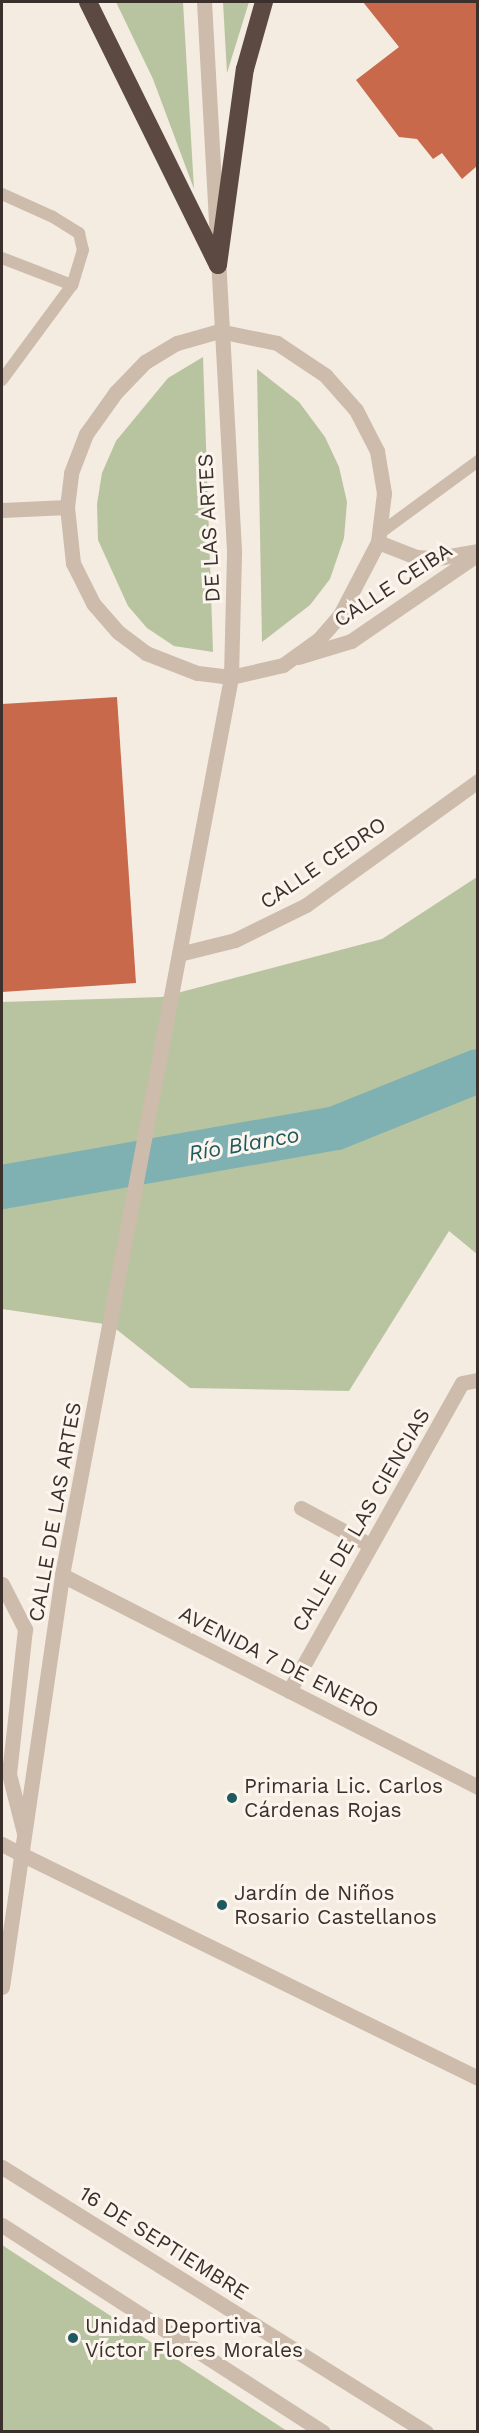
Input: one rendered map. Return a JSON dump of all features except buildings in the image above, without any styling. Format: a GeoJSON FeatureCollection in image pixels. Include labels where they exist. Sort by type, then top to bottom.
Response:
{"type":"FeatureCollection","features":[{"type":"Feature","properties":{"kind":"highway"},"geometry":{"type":"LineString","coordinates":[[88,2],[218,265]]}},
{"type":"Feature","properties":{"kind":"highway"},"geometry":{"type":"LineString","coordinates":[[218,265],[245,69],[264,2]]}},
{"type":"Feature","properties":{"kind":"street","name":"DE LAS ARTES"},"geometry":{"type":"LineString","coordinates":[[162,1046],[231,677],[234,550],[219,331],[218,265],[204,2]]}},
{"type":"Feature","properties":{"kind":"street"},"geometry":{"type":"LineString","coordinates":[[219,331],[277,343],[324,375],[356,410],[377,450],[384,493],[379,537],[339,615],[319,639],[283,665],[231,677],[196,673],[146,654],[118,632],[93,603],[73,563],[67,507],[71,472],[86,434],[116,392],[145,362],[177,343],[219,331]]}},
{"type":"Feature","properties":{"kind":"street"},"geometry":{"type":"LineString","coordinates":[[2,510],[67,507]]}},
{"type":"Feature","properties":{"kind":"street","name":"CALLE CEIBA"},"geometry":{"type":"LineString","coordinates":[[379,537],[416,557],[438,558],[477,552]]}},
{"type":"Feature","properties":{"kind":"street","name":"CALLE CEIBA"},"geometry":{"type":"LineString","coordinates":[[295,657],[351,641],[477,552]]}},
{"type":"Feature","properties":{"kind":"street","name":"CALLE CEDRO"},"geometry":{"type":"LineString","coordinates":[[179,954],[235,940],[296,910],[477,781]]}},
{"type":"Feature","properties":{"kind":"street","name":"CALLE DE LAS ARTES"},"geometry":{"type":"LineString","coordinates":[[2,1987],[62,1575],[162,1046]]}},
{"type":"Feature","properties":{"kind":"street","name":"CALLE DE LAS CIENCIAS"},"geometry":{"type":"LineString","coordinates":[[289,1691],[462,1383],[477,1379]]}},
{"type":"Feature","properties":{"kind":"street"},"geometry":{"type":"LineString","coordinates":[[301,1508],[370,1545]]}},
{"type":"Feature","properties":{"kind":"street","name":"AVENIDA 7 DE ENERO"},"geometry":{"type":"LineString","coordinates":[[62,1575],[477,1787]]}},
{"type":"Feature","properties":{"kind":"street"},"geometry":{"type":"LineString","coordinates":[[2,1584],[25,1629],[9,1774],[24,1833]]}},
{"type":"Feature","properties":{"kind":"street"},"geometry":{"type":"LineString","coordinates":[[2,1844],[477,2078]]}},
{"type":"Feature","properties":{"kind":"street","name":"16 DE SEPTIEMBRE"},"geometry":{"type":"LineString","coordinates":[[2,2167],[426,2432]]}},
{"type":"Feature","properties":{"kind":"street"},"geometry":{"type":"LineString","coordinates":[[2,2225],[323,2432]]}},
{"type":"Feature","properties":{"kind":"lane"},"geometry":{"type":"LineString","coordinates":[[2,195],[53,217],[79,233],[83,249],[72,285],[2,380]]}},
{"type":"Feature","properties":{"kind":"lane"},"geometry":{"type":"LineString","coordinates":[[2,258],[72,285]]}},
{"type":"Feature","properties":{"kind":"lane"},"geometry":{"type":"LineString","coordinates":[[379,537],[477,461]]}},
{"type":"Feature","properties":{"kind":"green space"},"geometry":{"type":"Polygon","coordinates":[[[116,2],[183,2],[194,189],[153,79],[116,2]]]}},
{"type":"Feature","properties":{"kind":"green space"},"geometry":{"type":"Polygon","coordinates":[[[223,2],[249,2],[227,73],[223,2]]]}},
{"type":"Feature","properties":{"kind":"green space"},"geometry":{"type":"Polygon","coordinates":[[[203,357],[213,652],[174,646],[147,628],[128,606],[98,540],[97,504],[102,473],[116,441],[168,378],[203,357]]]}},
{"type":"Feature","properties":{"kind":"green space"},"geometry":{"type":"Polygon","coordinates":[[[257,369],[299,402],[325,437],[339,467],[347,502],[344,538],[330,579],[310,605],[262,642],[257,369]]]}},
{"type":"Feature","properties":{"kind":"green space"},"geometry":{"type":"Polygon","coordinates":[[[477,877],[477,1254],[449,1231],[349,1391],[190,1388],[111,1325],[2,1309],[2,1002],[162,997],[382,939],[477,877]]]}},
{"type":"Feature","properties":{"kind":"green space","name":"Unidad Deportiva Víctor Flores Morales"},"geometry":{"type":"Polygon","coordinates":[[[2,2245],[287,2431],[2,2431],[2,2245]]]}},
{"type":"Feature","properties":{"kind":"waterway","name":"Río Blanco"},"geometry":{"type":"LineString","coordinates":[[2,1187],[336,1128],[478,1071]]}},
{"type":"Feature","properties":{"kind":"place","name":"Primaria Lic. Carlos Cárdenas Rojas"},"geometry":{"type":"Point","coordinates":[232,1798]}},
{"type":"Feature","properties":{"kind":"place","name":"Jardín de Niños Rosario Castellanos"},"geometry":{"type":"Point","coordinates":[222,1905]}},
{"type":"Feature","properties":{"kind":"place","name":"Unidad Deportiva Víctor Flores Morales"},"geometry":{"type":"Point","coordinates":[73,2338]}}]}
